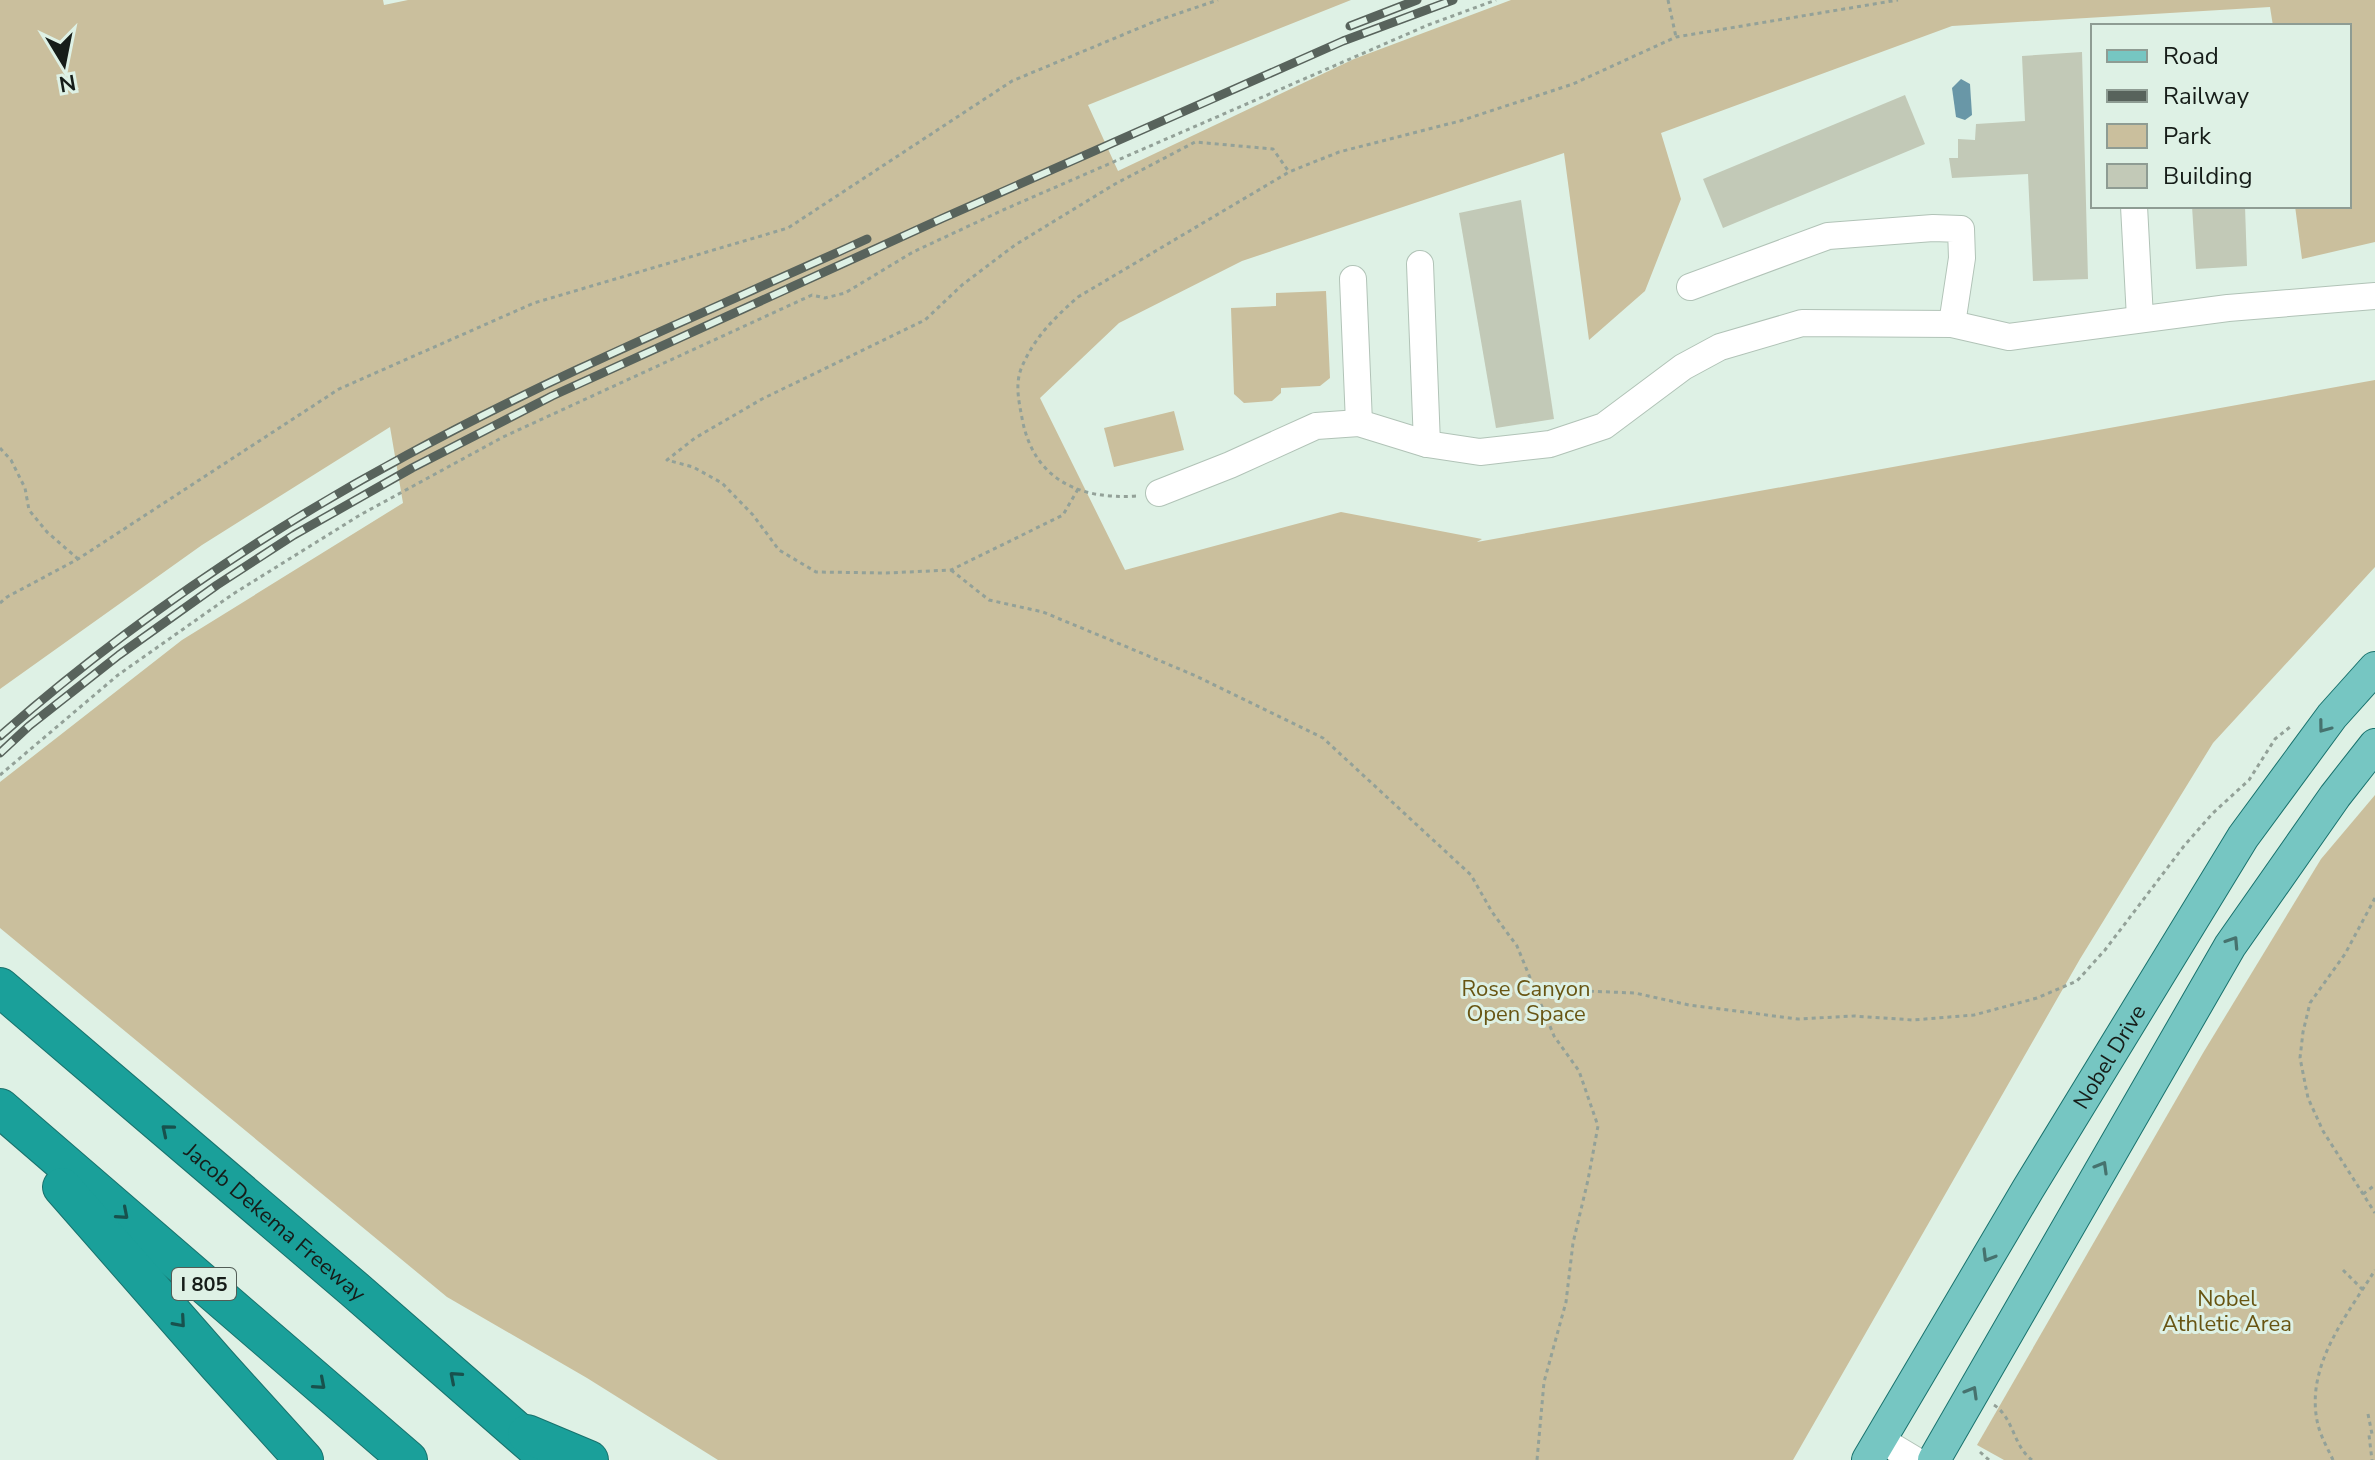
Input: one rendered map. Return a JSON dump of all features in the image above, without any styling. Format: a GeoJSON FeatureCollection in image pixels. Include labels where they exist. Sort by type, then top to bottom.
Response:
{"type":"FeatureCollection","features":[{"type":"Feature","properties":{"kind":"highway","name":"Jacob Dekema Freeway"},"geometry":{"type":"LineString","coordinates":[[0,987],[550,1460]]}},
{"type":"Feature","properties":{"kind":"highway","name":"I 805"},"geometry":{"type":"LineString","coordinates":[[0,1108],[408,1460]]}},
{"type":"Feature","properties":{"kind":"highway"},"geometry":{"type":"LineString","coordinates":[[0,1116],[304,1460]]}},
{"type":"Feature","properties":{"kind":"highway"},"geometry":{"type":"LineString","coordinates":[[514,1428],[589,1460]]}},
{"type":"Feature","properties":{"kind":"main road","name":"Nobel Drive"},"geometry":{"type":"LineString","coordinates":[[1874,1450],[2028,1189],[2243,837],[2332,716],[2375,668]]}},
{"type":"Feature","properties":{"kind":"main road"},"geometry":{"type":"LineString","coordinates":[[1934,1460],[2230,946],[2335,796],[2375,745]]}},
{"type":"Feature","properties":{"kind":"street"},"geometry":{"type":"LineString","coordinates":[[2134,208],[2140,318]]}},
{"type":"Feature","properties":{"kind":"street"},"geometry":{"type":"LineString","coordinates":[[1690,287],[1828,236],[1933,228],[1961,229],[1962,258],[1952,324]]}},
{"type":"Feature","properties":{"kind":"street"},"geometry":{"type":"LineString","coordinates":[[1420,264],[1427,444]]}},
{"type":"Feature","properties":{"kind":"street"},"geometry":{"type":"LineString","coordinates":[[1353,279],[1359,423]]}},
{"type":"Feature","properties":{"kind":"street"},"geometry":{"type":"LineString","coordinates":[[1159,493],[1316,426],[1359,423],[1427,444],[1480,452],[1550,444],[1604,426],[1683,367],[1720,347],[1802,323],[1952,324],[2009,337],[2228,308],[2375,296]]}},
{"type":"Feature","properties":{"kind":"street"},"geometry":{"type":"LineString","coordinates":[[1874,1450],[1915,1460]]}},
{"type":"Feature","properties":{"kind":"path"},"geometry":{"type":"LineString","coordinates":[[0,603],[78,559],[339,389],[534,303],[788,228],[1012,81],[1156,21],[1218,0]]}},
{"type":"Feature","properties":{"kind":"path"},"geometry":{"type":"LineString","coordinates":[[0,775],[118,675],[233,594],[360,515],[503,437],[812,295],[825,298],[845,293],[913,252],[1003,210],[1428,25],[1496,0]]}},
{"type":"Feature","properties":{"kind":"path"},"geometry":{"type":"LineString","coordinates":[[1668,0],[1676,37]]}},
{"type":"Feature","properties":{"kind":"path"},"geometry":{"type":"LineString","coordinates":[[1159,493],[1114,497],[1078,489],[1050,476],[1032,452],[1025,435],[1018,393],[1020,373],[1032,346],[1054,317],[1078,297],[1289,172],[1339,152],[1460,121],[1573,84],[1676,37],[1898,0]]}},
{"type":"Feature","properties":{"kind":"path"},"geometry":{"type":"LineString","coordinates":[[1078,489],[1063,515],[951,570],[816,572],[779,550],[753,515],[722,483],[693,467],[667,460],[695,438],[762,399],[925,320],[962,285],[1015,245],[1115,184],[1195,142],[1273,149],[1289,172]]}},
{"type":"Feature","properties":{"kind":"path"},"geometry":{"type":"LineString","coordinates":[[0,448],[11,460],[25,488],[29,510],[47,532],[78,559]]}},
{"type":"Feature","properties":{"kind":"path"},"geometry":{"type":"LineString","coordinates":[[951,570],[989,600],[1043,612],[1095,633],[1196,676],[1323,738],[1471,875],[1492,912],[1517,946],[1554,1036],[1579,1071],[1598,1126],[1573,1243],[1566,1302],[1544,1382],[1537,1460]]}},
{"type":"Feature","properties":{"kind":"path"},"geometry":{"type":"LineString","coordinates":[[1534,989],[1635,993],[1701,1007],[1798,1019],[1854,1016],[1913,1020],[1974,1015],[2037,998],[2077,981],[2105,950],[2184,846],[2213,813],[2249,780],[2275,739],[2297,722],[2320,713],[2332,716]]}},
{"type":"Feature","properties":{"kind":"path"},"geometry":{"type":"LineString","coordinates":[[2375,898],[2345,954],[2310,1003],[2300,1058],[2308,1098],[2323,1131],[2375,1213]]}},
{"type":"Feature","properties":{"kind":"path"},"geometry":{"type":"LineString","coordinates":[[2363,1194],[2375,1185]]}},
{"type":"Feature","properties":{"kind":"path"},"geometry":{"type":"LineString","coordinates":[[2343,1270],[2363,1290]]}},
{"type":"Feature","properties":{"kind":"path"},"geometry":{"type":"LineString","coordinates":[[2333,1460],[2318,1426],[2315,1388],[2324,1354],[2375,1270]]}},
{"type":"Feature","properties":{"kind":"path"},"geometry":{"type":"LineString","coordinates":[[1972,1392],[2004,1412],[2015,1438],[2032,1460]]}},
{"type":"Feature","properties":{"kind":"path"},"geometry":{"type":"LineString","coordinates":[[2368,1414],[2372,1460]]}},
{"type":"Feature","properties":{"kind":"path"},"geometry":{"type":"LineString","coordinates":[[1980,1452],[1989,1460]]}},
{"type":"Feature","properties":{"kind":"green space","name":"Rose Canyon Open Space"},"geometry":{"type":"Polygon","coordinates":[[[0,0],[383,0],[384,5],[408,0],[1351,0],[1088,105],[1118,171],[1354,59],[1511,0],[2375,0],[2375,242],[2302,259],[2295,208],[2351,208],[2351,24],[2273,24],[2270,7],[1952,26],[1661,133],[1681,199],[1645,291],[1589,340],[1564,153],[1242,261],[1119,323],[1040,398],[1125,570],[1341,512],[1482,539],[1477,542],[2375,380],[2375,567],[2213,743],[2080,959],[1793,1460],[718,1460],[587,1378],[447,1297],[0,928],[0,782],[182,640],[403,503],[390,427],[202,545],[0,689],[0,0]]]}},
{"type":"Feature","properties":{"kind":"green space"},"geometry":{"type":"Polygon","coordinates":[[[1326,291],[1330,378],[1320,386],[1281,388],[1281,393],[1272,401],[1244,403],[1234,394],[1231,308],[1276,306],[1276,293],[1326,291]]]}},
{"type":"Feature","properties":{"kind":"green space"},"geometry":{"type":"Polygon","coordinates":[[[1174,411],[1184,450],[1114,467],[1104,428],[1174,411]]]}},
{"type":"Feature","properties":{"kind":"green space","name":"Nobel Athletic Area"},"geometry":{"type":"Polygon","coordinates":[[[2375,795],[2375,1460],[2004,1460],[1977,1445],[2203,1053],[2321,859],[2375,795]]]}},
{"type":"Feature","properties":{"kind":"water"},"geometry":{"type":"Polygon","coordinates":[[[1961,79],[1970,84],[1972,115],[1965,120],[1956,117],[1952,88],[1961,79]]]}},
{"type":"Feature","properties":{"kind":"building"},"geometry":{"type":"Polygon","coordinates":[[[2082,52],[2088,279],[2033,281],[2028,174],[1952,178],[1949,158],[1958,158],[1958,139],[1975,140],[1976,124],[2025,121],[2022,56],[2082,52]]]}},
{"type":"Feature","properties":{"kind":"building"},"geometry":{"type":"Polygon","coordinates":[[[1905,95],[1925,144],[1723,228],[1703,179],[1905,95]]]}},
{"type":"Feature","properties":{"kind":"building"},"geometry":{"type":"Polygon","coordinates":[[[1521,200],[1554,419],[1496,428],[1459,213],[1521,200]]]}},
{"type":"Feature","properties":{"kind":"building"},"geometry":{"type":"Polygon","coordinates":[[[2192,208],[2245,208],[2247,266],[2196,269],[2192,208]]]}},
{"type":"Feature","properties":{"kind":"railway"},"geometry":{"type":"LineString","coordinates":[[1350,26],[1417,0]]}},
{"type":"Feature","properties":{"kind":"railway"},"geometry":{"type":"LineString","coordinates":[[0,753],[29,726],[119,655],[217,585],[294,535],[412,468],[552,396],[943,218],[1343,41],[1453,0]]}},
{"type":"Feature","properties":{"kind":"railway"},"geometry":{"type":"LineString","coordinates":[[0,736],[145,619],[247,549],[353,485],[520,397],[867,239]]}}]}
